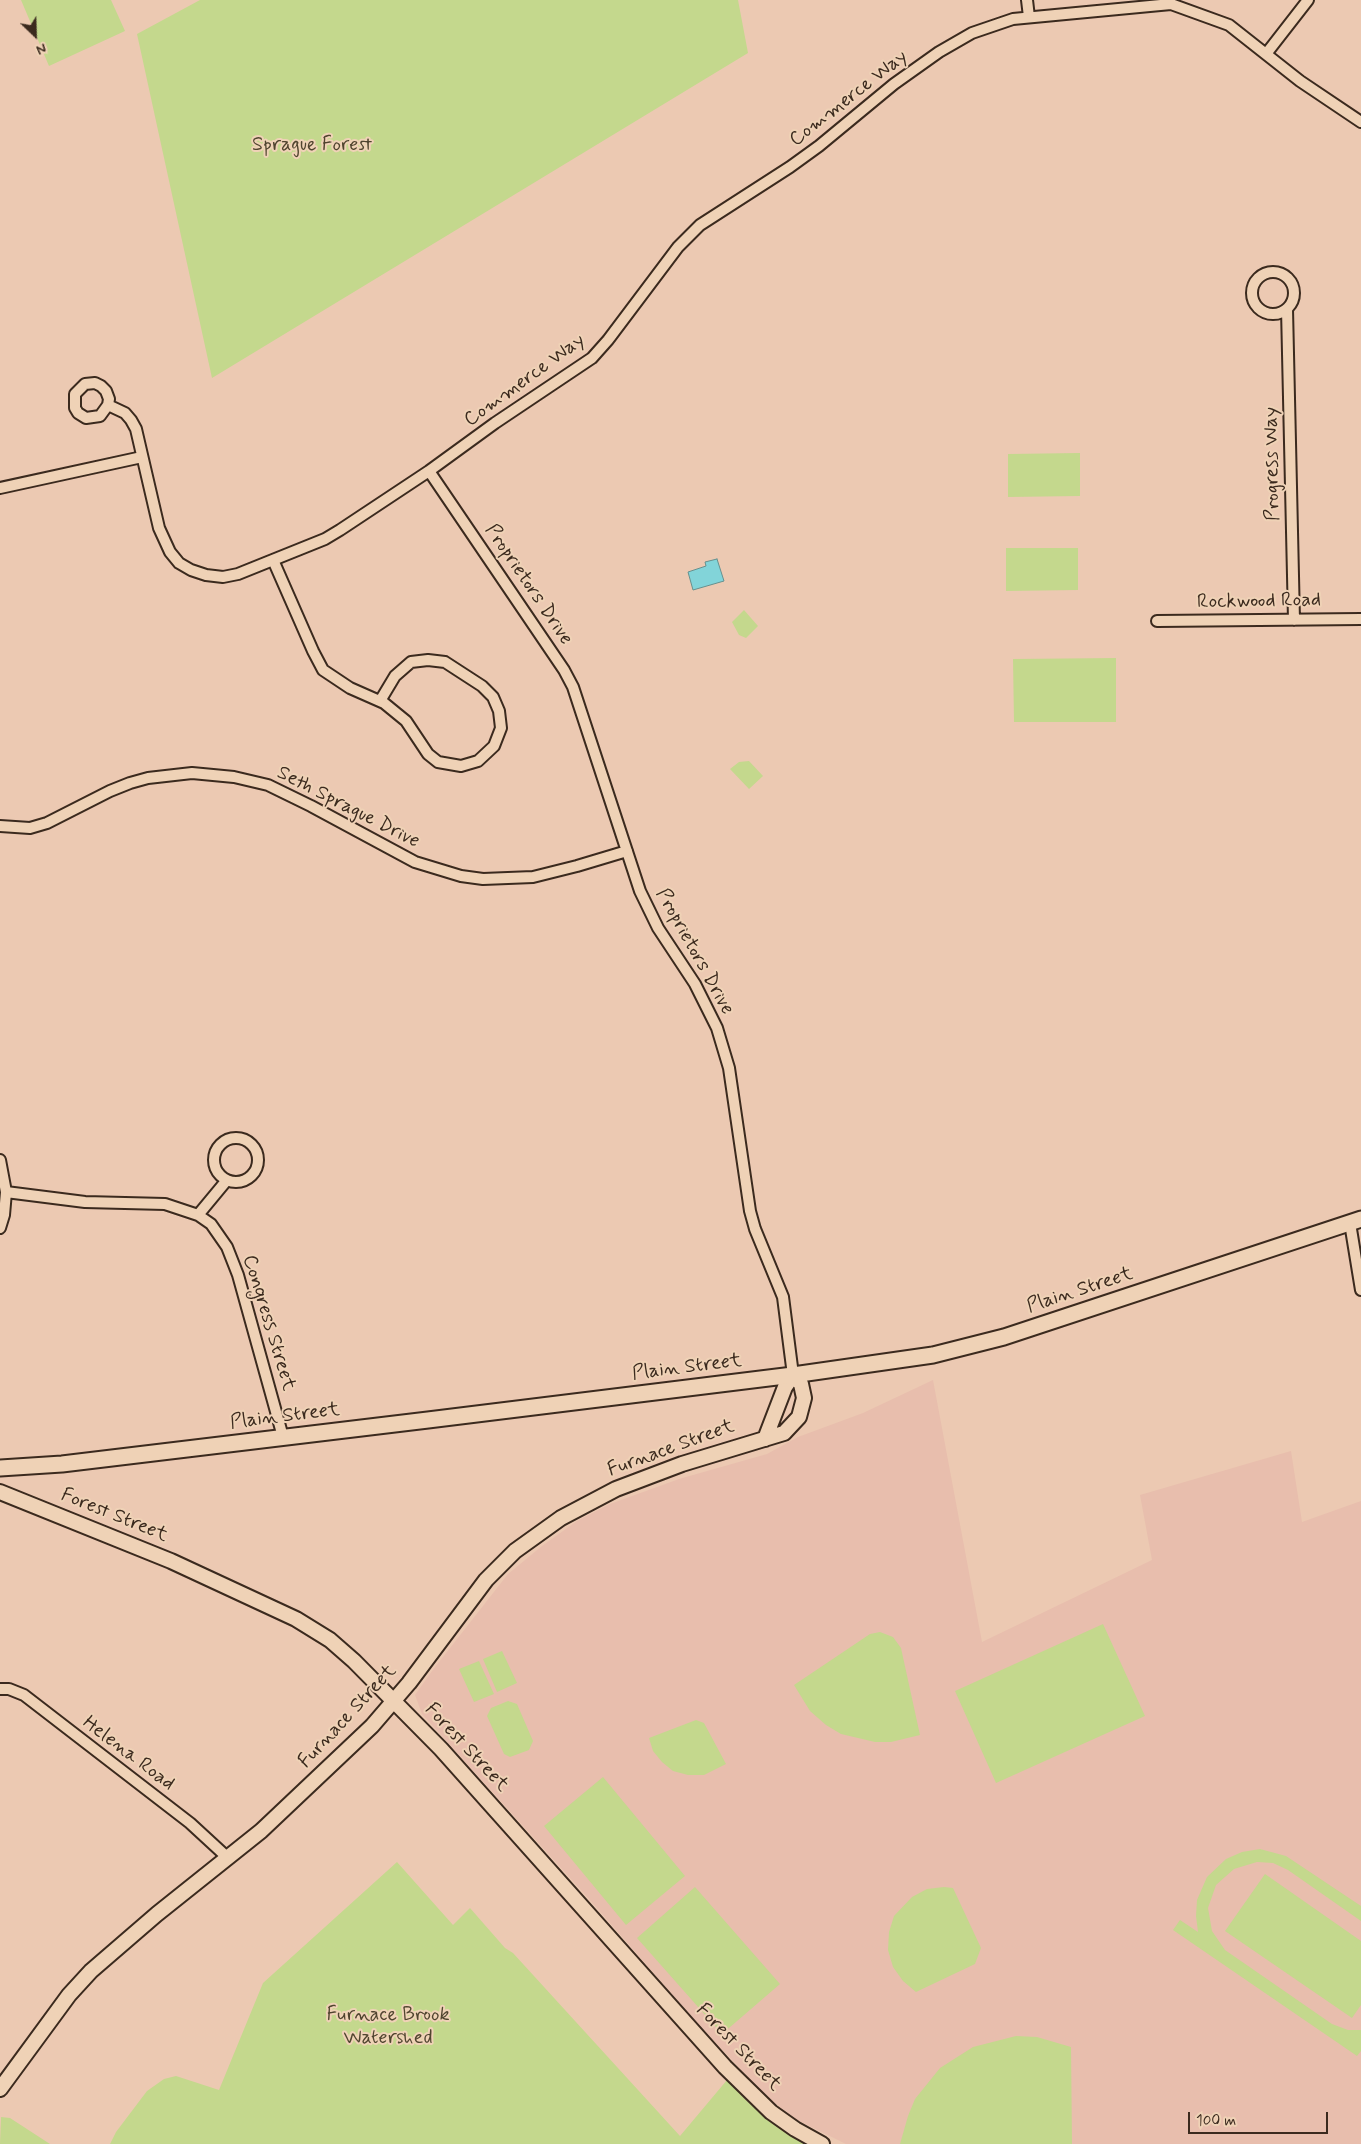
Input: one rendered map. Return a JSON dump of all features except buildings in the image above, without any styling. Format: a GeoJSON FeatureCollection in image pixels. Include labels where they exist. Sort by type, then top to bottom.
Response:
{"type":"FeatureCollection","features":[{"type":"Feature","properties":{"kind":"main road","name":"Plain Street"},"geometry":{"type":"LineString","coordinates":[[0,1468],[62,1464],[793,1375],[933,1355],[979,1344],[1355,1221]]}},
{"type":"Feature","properties":{"kind":"main road","name":"Furnace Street"},"geometry":{"type":"LineString","coordinates":[[0,2088],[80,1982],[150,1920],[228,1858],[293,1802],[395,1701],[493,1572],[515,1551],[538,1533],[583,1506],[633,1481],[784,1433],[799,1417],[804,1398],[801,1384],[793,1375],[785,1387],[764,1439]]}},
{"type":"Feature","properties":{"kind":"main road","name":"Forest Street"},"geometry":{"type":"LineString","coordinates":[[0,1492],[139,1547],[296,1619],[339,1648],[395,1701],[516,1832],[725,2067],[771,2112],[822,2144]]}},
{"type":"Feature","properties":{"kind":"street"},"geometry":{"type":"LineString","coordinates":[[1027,0],[1028,17]]}},
{"type":"Feature","properties":{"kind":"street"},"geometry":{"type":"LineString","coordinates":[[1266,54],[1308,0]]}},
{"type":"Feature","properties":{"kind":"street","name":"Commerce Way"},"geometry":{"type":"LineString","coordinates":[[108,405],[125,413],[136,430],[164,543],[179,562],[191,570],[206,575],[223,577],[238,574],[325,539],[340,530],[592,358],[608,340],[678,247],[700,225],[790,167],[819,146],[894,84],[939,52],[972,33],[1013,18],[1171,4],[1229,24],[1300,81],[1361,122]]}},
{"type":"Feature","properties":{"kind":"street","name":"Progress Way"},"geometry":{"type":"LineString","coordinates":[[1287,308],[1276,314],[1263,311],[1258,307],[1254,302],[1253,289],[1259,277],[1266,274],[1280,273],[1291,282],[1294,296],[1287,308],[1294,620]]}},
{"type":"Feature","properties":{"kind":"street"},"geometry":{"type":"LineString","coordinates":[[0,488],[142,457]]}},
{"type":"Feature","properties":{"kind":"street","name":"Proprietors Drive"},"geometry":{"type":"LineString","coordinates":[[429,471],[574,687],[627,851],[648,909],[709,1009],[723,1045],[736,1111],[750,1211],[755,1229],[783,1296],[793,1375]]}},
{"type":"Feature","properties":{"kind":"street"},"geometry":{"type":"LineString","coordinates":[[273,560],[323,670],[350,688],[380,701],[406,721],[428,754],[438,762],[461,766],[478,761],[494,746],[501,728],[499,711],[493,697],[482,686],[445,662],[428,660],[411,662],[395,676],[380,701]]}},
{"type":"Feature","properties":{"kind":"street","name":"Rockwood Road"},"geometry":{"type":"LineString","coordinates":[[1157,621],[1361,619]]}},
{"type":"Feature","properties":{"kind":"street","name":"Seth Sprague Drive"},"geometry":{"type":"LineString","coordinates":[[0,826],[30,828],[47,823],[130,783],[148,778],[192,773],[234,777],[268,786],[311,806],[415,862],[461,876],[490,879],[533,876],[577,866],[627,851]]}},
{"type":"Feature","properties":{"kind":"street"},"geometry":{"type":"LineString","coordinates":[[243,1139],[249,1142],[258,1154],[257,1168],[253,1174],[241,1182],[227,1180],[221,1176],[214,1163],[217,1149],[228,1140],[243,1139]]}},
{"type":"Feature","properties":{"kind":"street"},"geometry":{"type":"LineString","coordinates":[[0,1160],[6,1192],[4,1215],[0,1228]]}},
{"type":"Feature","properties":{"kind":"street"},"geometry":{"type":"LineString","coordinates":[[198,1215],[227,1180]]}},
{"type":"Feature","properties":{"kind":"street","name":"Congress Street"},"geometry":{"type":"LineString","coordinates":[[6,1192],[85,1202],[165,1204],[198,1215],[211,1224],[220,1234],[233,1260],[283,1437]]}},
{"type":"Feature","properties":{"kind":"street"},"geometry":{"type":"LineString","coordinates":[[1355,1221],[1361,1290]]}},
{"type":"Feature","properties":{"kind":"street","name":"Helena Road"},"geometry":{"type":"LineString","coordinates":[[0,1689],[9,1689],[24,1695],[190,1823],[228,1858]]}},
{"type":"Feature","properties":{"kind":"shaded area"},"geometry":{"type":"Polygon","coordinates":[[[933,1380],[982,1642],[1152,1560],[1140,1495],[1291,1451],[1302,1522],[1361,1501],[1361,2144],[846,2144],[797,2120],[767,2097],[699,2025],[589,1899],[422,1714],[415,1695],[508,1574],[577,1521],[610,1504],[679,1479],[767,1454],[798,1437],[863,1413],[933,1380]]]}},
{"type":"Feature","properties":{"kind":"green space"},"geometry":{"type":"Polygon","coordinates":[[[21,0],[111,0],[125,31],[49,66],[21,0]]]}},
{"type":"Feature","properties":{"kind":"green space","name":"Sprague Forest"},"geometry":{"type":"Polygon","coordinates":[[[200,0],[738,0],[748,53],[212,378],[137,34],[200,0]]]}},
{"type":"Feature","properties":{"kind":"green space"},"geometry":{"type":"Polygon","coordinates":[[[1080,453],[1080,496],[1008,497],[1008,454],[1080,453]]]}},
{"type":"Feature","properties":{"kind":"green space"},"geometry":{"type":"Polygon","coordinates":[[[1006,548],[1078,548],[1078,590],[1006,591],[1006,548]]]}},
{"type":"Feature","properties":{"kind":"green space"},"geometry":{"type":"Polygon","coordinates":[[[744,610],[758,626],[746,638],[739,635],[732,622],[744,610]]]}},
{"type":"Feature","properties":{"kind":"green space"},"geometry":{"type":"Polygon","coordinates":[[[1116,658],[1116,722],[1014,722],[1013,659],[1116,658]]]}},
{"type":"Feature","properties":{"kind":"green space"},"geometry":{"type":"Polygon","coordinates":[[[749,761],[763,776],[749,789],[730,769],[739,762],[749,761]]]}},
{"type":"Feature","properties":{"kind":"green space"},"geometry":{"type":"Polygon","coordinates":[[[1103,1624],[1145,1716],[996,1783],[955,1691],[1103,1624]]]}},
{"type":"Feature","properties":{"kind":"green space"},"geometry":{"type":"Polygon","coordinates":[[[880,1632],[893,1637],[901,1648],[920,1735],[891,1742],[875,1742],[841,1734],[826,1725],[810,1711],[794,1685],[870,1634],[880,1632]]]}},
{"type":"Feature","properties":{"kind":"green space"},"geometry":{"type":"Polygon","coordinates":[[[502,1651],[517,1683],[497,1692],[483,1659],[502,1651]]]}},
{"type":"Feature","properties":{"kind":"green space"},"geometry":{"type":"Polygon","coordinates":[[[479,1661],[494,1694],[474,1702],[459,1669],[479,1661]]]}},
{"type":"Feature","properties":{"kind":"green space"},"geometry":{"type":"Polygon","coordinates":[[[508,1701],[517,1704],[533,1741],[529,1750],[510,1757],[504,1754],[487,1716],[491,1708],[508,1701]]]}},
{"type":"Feature","properties":{"kind":"green space"},"geometry":{"type":"Polygon","coordinates":[[[696,1720],[704,1723],[726,1764],[704,1775],[688,1775],[673,1771],[653,1751],[649,1738],[696,1720]]]}},
{"type":"Feature","properties":{"kind":"green space"},"geometry":{"type":"Polygon","coordinates":[[[603,1777],[685,1876],[626,1925],[544,1826],[603,1777]]]}},
{"type":"Feature","properties":{"kind":"green space"},"geometry":{"type":"Polygon","coordinates":[[[1260,1849],[1286,1856],[1361,1906],[1361,1921],[1288,1870],[1273,1863],[1257,1862],[1234,1869],[1216,1885],[1208,1908],[1212,1931],[1225,1950],[1332,2024],[1348,2030],[1361,2030],[1361,2051],[1357,2056],[1173,1930],[1180,1920],[1198,1932],[1197,1900],[1207,1877],[1226,1859],[1242,1852],[1260,1849]]]}},
{"type":"Feature","properties":{"kind":"green space","name":"Furnace Brook Watershed"},"geometry":{"type":"Polygon","coordinates":[[[397,1862],[453,1925],[470,1908],[680,2136],[727,2080],[748,2102],[789,2134],[809,2144],[110,2144],[116,2132],[147,2091],[164,2079],[176,2076],[219,2090],[263,1983],[397,1862]]]}},
{"type":"Feature","properties":{"kind":"green space"},"geometry":{"type":"Polygon","coordinates":[[[1265,1874],[1361,1941],[1361,2005],[1352,2018],[1225,1931],[1265,1874]]]}},
{"type":"Feature","properties":{"kind":"green space"},"geometry":{"type":"Polygon","coordinates":[[[695,1887],[780,1984],[722,2034],[637,1938],[695,1887]]]}},
{"type":"Feature","properties":{"kind":"green space"},"geometry":{"type":"Polygon","coordinates":[[[953,1888],[981,1948],[975,1964],[916,1992],[903,1981],[893,1967],[888,1950],[889,1932],[894,1916],[912,1897],[927,1889],[953,1888]]]}},
{"type":"Feature","properties":{"kind":"green space"},"geometry":{"type":"Polygon","coordinates":[[[1016,2036],[1037,2037],[1071,2047],[1072,2144],[900,2144],[915,2099],[940,2068],[973,2047],[1016,2036]]]}},
{"type":"Feature","properties":{"kind":"green space"},"geometry":{"type":"Polygon","coordinates":[[[1,2117],[10,2118],[50,2144],[0,2144],[1,2117]]]}},
{"type":"Feature","properties":{"kind":"water"},"geometry":{"type":"Polygon","coordinates":[[[717,559],[724,581],[693,590],[688,572],[706,566],[705,562],[717,559]]]}}]}
